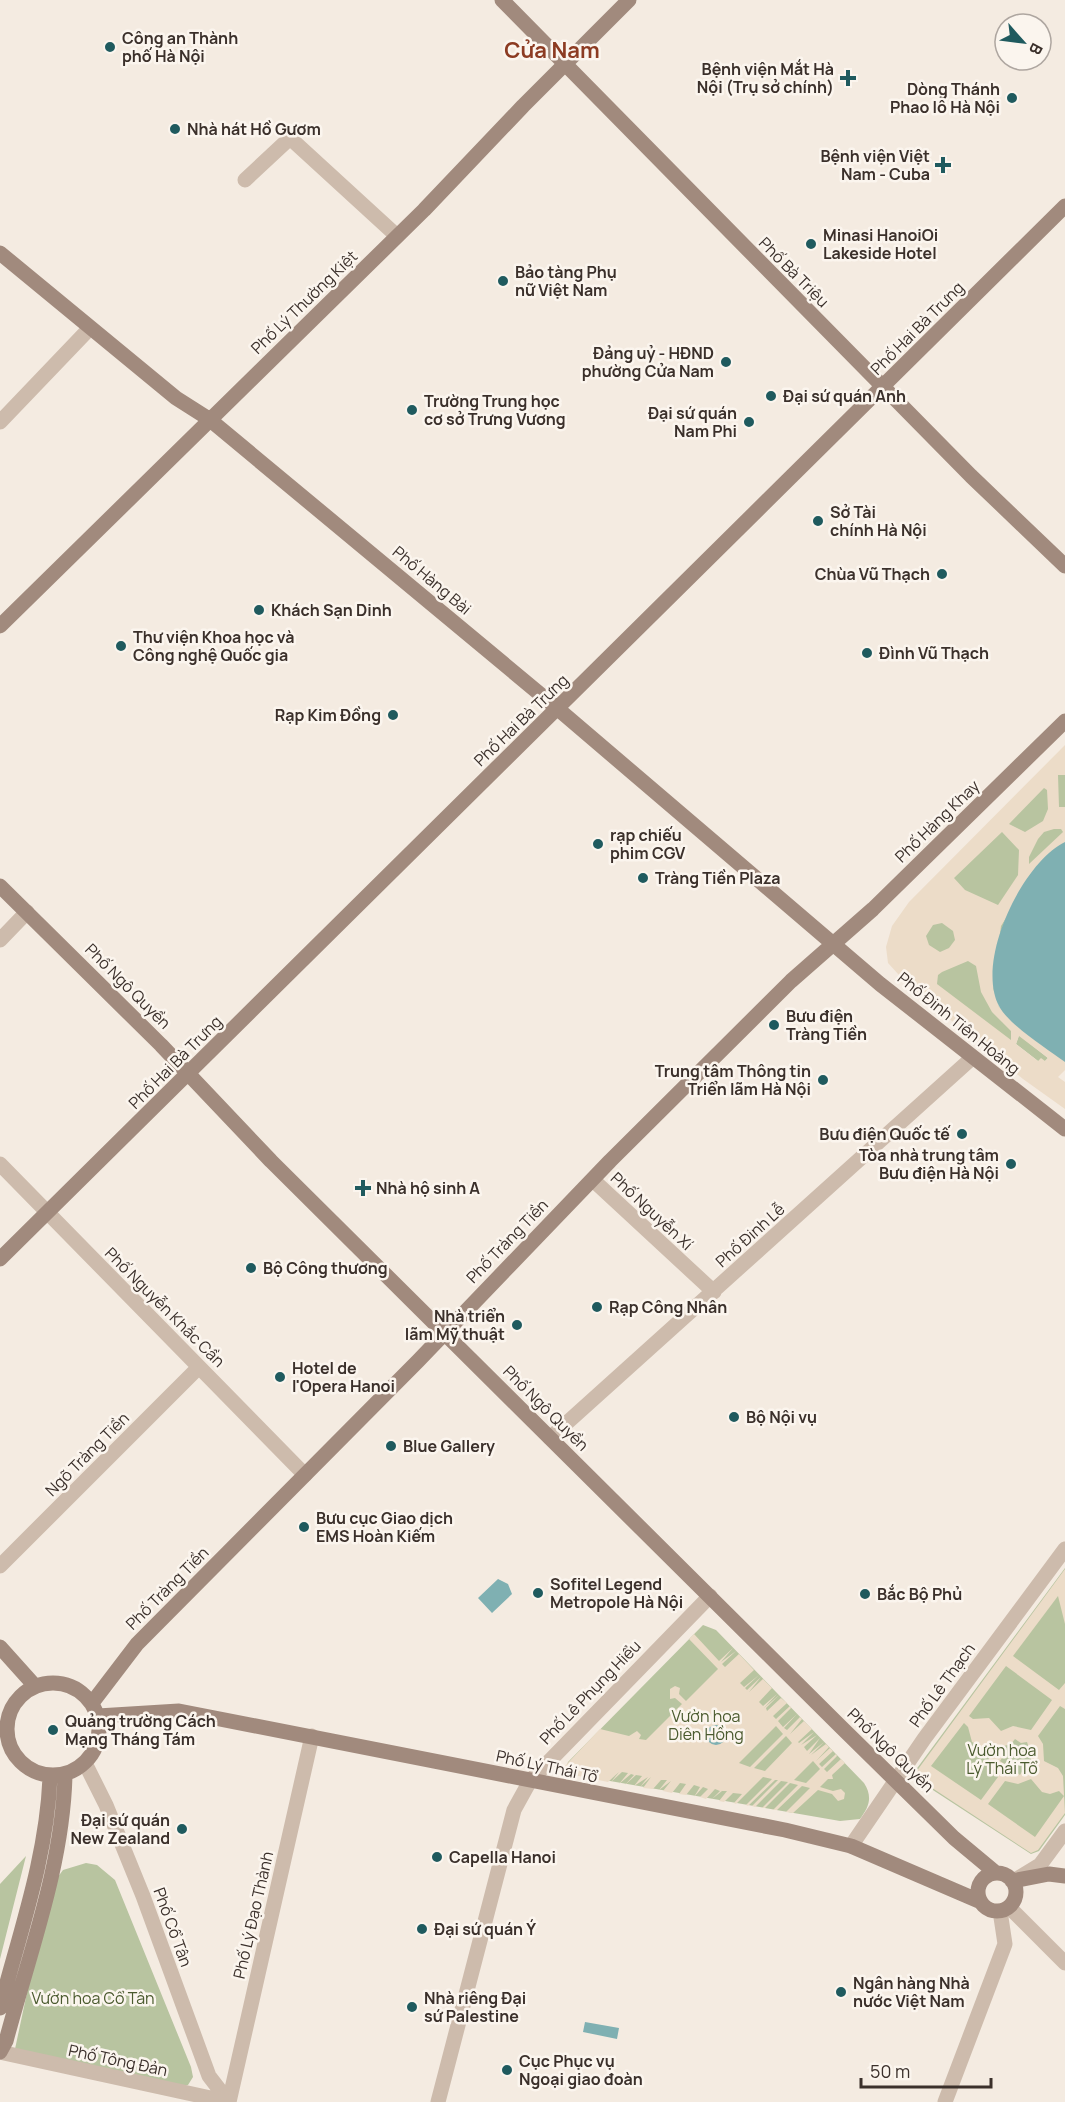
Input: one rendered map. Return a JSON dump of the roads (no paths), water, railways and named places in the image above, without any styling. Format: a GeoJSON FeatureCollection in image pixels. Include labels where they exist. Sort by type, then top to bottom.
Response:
{"type":"FeatureCollection","features":[{"type":"Feature","properties":{"kind":"main road","name":"Phố Bà Triệu"},"geometry":{"type":"LineString","coordinates":[[502,0],[667,169],[1065,566]]}},
{"type":"Feature","properties":{"kind":"main road","name":"Phố Lý Thường Kiệt"},"geometry":{"type":"LineString","coordinates":[[0,626],[397,236],[629,0]]}},
{"type":"Feature","properties":{"kind":"main road","name":"Phố Hai Bà Trưng"},"geometry":{"type":"LineString","coordinates":[[0,1259],[1065,206]]}},
{"type":"Feature","properties":{"kind":"main road","name":"Phố Hàng Bài"},"geometry":{"type":"LineString","coordinates":[[0,254],[176,398],[209,419],[558,709],[833,944]]}},
{"type":"Feature","properties":{"kind":"main road","name":"Phố Hàng Khay"},"geometry":{"type":"LineString","coordinates":[[833,944],[873,909],[1065,721]]}},
{"type":"Feature","properties":{"kind":"main road","name":"Phố Ngô Quyền"},"geometry":{"type":"LineString","coordinates":[[0,886],[189,1074],[270,1161],[954,1838],[996,1873]]}},
{"type":"Feature","properties":{"kind":"main road","name":"Phố Đinh Tiên Hoàng"},"geometry":{"type":"LineString","coordinates":[[833,944],[972,1058],[1065,1129]]}},
{"type":"Feature","properties":{"kind":"main road","name":"Phố Tràng Tiền"},"geometry":{"type":"LineString","coordinates":[[95,1709],[137,1644],[592,1180],[792,981],[833,944]]}},
{"type":"Feature","properties":{"kind":"main road"},"geometry":{"type":"LineString","coordinates":[[0,1647],[35,1686]]}},
{"type":"Feature","properties":{"kind":"main road"},"geometry":{"type":"LineString","coordinates":[[46,1683],[68,1685],[78,1690],[95,1709],[100,1730],[97,1744],[86,1762],[58,1776],[37,1773],[16,1757],[4,1726],[18,1699],[35,1686],[46,1683]]}},
{"type":"Feature","properties":{"kind":"main road","name":"Phố Lý Thái Tổ"},"geometry":{"type":"LineString","coordinates":[[95,1709],[179,1711],[785,1830],[851,1846],[979,1901]]}},
{"type":"Feature","properties":{"kind":"main road"},"geometry":{"type":"LineString","coordinates":[[0,2008],[43,1847],[58,1776]]}},
{"type":"Feature","properties":{"kind":"main road"},"geometry":{"type":"LineString","coordinates":[[0,2052],[6,2041],[55,1860],[64,1801],[58,1776]]}},
{"type":"Feature","properties":{"kind":"main road"},"geometry":{"type":"LineString","coordinates":[[1012,1881],[1016,1893],[1005,1909],[988,1910],[979,1901],[980,1882],[990,1874],[996,1873],[1012,1881],[1049,1874],[1065,1876]]}},
{"type":"Feature","properties":{"kind":"street"},"geometry":{"type":"LineString","coordinates":[[245,180],[290,138],[397,236]]}},
{"type":"Feature","properties":{"kind":"street"},"geometry":{"type":"LineString","coordinates":[[0,422],[90,328]]}},
{"type":"Feature","properties":{"kind":"street"},"geometry":{"type":"LineString","coordinates":[[0,940],[27,912]]}},
{"type":"Feature","properties":{"kind":"street","name":"Phố Đinh Lễ"},"geometry":{"type":"LineString","coordinates":[[550,1438],[972,1058]]}},
{"type":"Feature","properties":{"kind":"street","name":"Phố Nguyễn Khắc Cần"},"geometry":{"type":"LineString","coordinates":[[0,1164],[305,1475]]}},
{"type":"Feature","properties":{"kind":"street","name":"Phố Nguyễn Xí"},"geometry":{"type":"LineString","coordinates":[[592,1180],[714,1292]]}},
{"type":"Feature","properties":{"kind":"street","name":"Ngõ Tràng Tiền"},"geometry":{"type":"LineString","coordinates":[[0,1566],[199,1367]]}},
{"type":"Feature","properties":{"kind":"street","name":"Phố Lê Thạch"},"geometry":{"type":"LineString","coordinates":[[851,1846],[896,1780],[1065,1549]]}},
{"type":"Feature","properties":{"kind":"street","name":"Phố Lê Phụng Hiểu"},"geometry":{"type":"LineString","coordinates":[[438,2102],[514,1810],[530,1781],[710,1596]]}},
{"type":"Feature","properties":{"kind":"street","name":"Phố Lý Đạo Thành"},"geometry":{"type":"LineString","coordinates":[[229,2102],[312,1736]]}},
{"type":"Feature","properties":{"kind":"street","name":"Phố Cổ Tân"},"geometry":{"type":"LineString","coordinates":[[86,1762],[143,1896],[209,2076],[229,2102]]}},
{"type":"Feature","properties":{"kind":"street"},"geometry":{"type":"LineString","coordinates":[[1012,1881],[1040,1865],[1065,1831]]}},
{"type":"Feature","properties":{"kind":"street"},"geometry":{"type":"LineString","coordinates":[[1005,1909],[1065,1962]]}},
{"type":"Feature","properties":{"kind":"street"},"geometry":{"type":"LineString","coordinates":[[945,2102],[1005,1944],[1005,1909]]}},
{"type":"Feature","properties":{"kind":"street","name":"Phố Tông Đản"},"geometry":{"type":"LineString","coordinates":[[0,2052],[229,2102]]}},
{"type":"Feature","properties":{"kind":"water"},"geometry":{"type":"Polygon","coordinates":[[[1065,842],[1065,1062],[1029,1036],[1004,1013],[999,1006],[993,987],[993,964],[998,940],[1019,891],[1033,870],[1049,853],[1065,842]]]}},
{"type":"Feature","properties":{"kind":"water"},"geometry":{"type":"Polygon","coordinates":[[[498,1579],[508,1584],[512,1594],[492,1613],[478,1598],[498,1579]]]}},
{"type":"Feature","properties":{"kind":"water"},"geometry":{"type":"Polygon","coordinates":[[[716,1725],[723,1728],[726,1735],[723,1742],[716,1745],[709,1742],[706,1735],[709,1728],[716,1725]]]}},
{"type":"Feature","properties":{"kind":"water"},"geometry":{"type":"Polygon","coordinates":[[[585,2022],[619,2028],[617,2039],[583,2032],[585,2022]]]}},
{"type":"Feature","properties":{"kind":"place","name":"Công an Thành phố Hà Nội"},"geometry":{"type":"Point","coordinates":[110,47]}},
{"type":"Feature","properties":{"kind":"place","name":"Bệnh viện Mắt Hà Nội (Trụ sở chính)"},"geometry":{"type":"Point","coordinates":[848,78]}},
{"type":"Feature","properties":{"kind":"place","name":"Dòng Thánh Phao lô Hà Nội"},"geometry":{"type":"Point","coordinates":[1012,98]}},
{"type":"Feature","properties":{"kind":"place","name":"Nhà hát Hồ Gươm"},"geometry":{"type":"Point","coordinates":[175,129]}},
{"type":"Feature","properties":{"kind":"place","name":"Bệnh viện Việt Nam - Cuba"},"geometry":{"type":"Point","coordinates":[943,165]}},
{"type":"Feature","properties":{"kind":"place","name":"Minasi HanoiOi Lakeside Hotel"},"geometry":{"type":"Point","coordinates":[811,244]}},
{"type":"Feature","properties":{"kind":"place","name":"Bảo tàng Phụ nữ Việt Nam"},"geometry":{"type":"Point","coordinates":[503,281]}},
{"type":"Feature","properties":{"kind":"place","name":"Đảng uỷ - HĐND phường Cửa Nam"},"geometry":{"type":"Point","coordinates":[726,362]}},
{"type":"Feature","properties":{"kind":"place","name":"Đại sứ quán Anh"},"geometry":{"type":"Point","coordinates":[771,396]}},
{"type":"Feature","properties":{"kind":"place","name":"Trường Trung học cơ sở Trưng Vương"},"geometry":{"type":"Point","coordinates":[412,410]}},
{"type":"Feature","properties":{"kind":"place","name":"Đại sứ quán Nam Phi"},"geometry":{"type":"Point","coordinates":[749,422]}},
{"type":"Feature","properties":{"kind":"place","name":"Sở Tài chính Hà Nội"},"geometry":{"type":"Point","coordinates":[818,521]}},
{"type":"Feature","properties":{"kind":"place","name":"Chùa Vũ Thạch"},"geometry":{"type":"Point","coordinates":[942,574]}},
{"type":"Feature","properties":{"kind":"place","name":"Khách Sạn Dinh"},"geometry":{"type":"Point","coordinates":[259,610]}},
{"type":"Feature","properties":{"kind":"place","name":"Thư viện Khoa học và Công nghệ Quốc gia"},"geometry":{"type":"Point","coordinates":[121,646]}},
{"type":"Feature","properties":{"kind":"place","name":"Đình Vũ Thạch"},"geometry":{"type":"Point","coordinates":[867,653]}},
{"type":"Feature","properties":{"kind":"place","name":"Rạp Kim Đồng"},"geometry":{"type":"Point","coordinates":[393,715]}},
{"type":"Feature","properties":{"kind":"place","name":"rạp chiếu phim CGV"},"geometry":{"type":"Point","coordinates":[598,844]}},
{"type":"Feature","properties":{"kind":"place","name":"Tràng Tiền Plaza"},"geometry":{"type":"Point","coordinates":[643,878]}},
{"type":"Feature","properties":{"kind":"place","name":"Bưu điện Tràng Tiền"},"geometry":{"type":"Point","coordinates":[774,1025]}},
{"type":"Feature","properties":{"kind":"place","name":"Trung tâm Thông tin Triển lãm Hà Nội"},"geometry":{"type":"Point","coordinates":[823,1080]}},
{"type":"Feature","properties":{"kind":"place","name":"Bưu điện Quốc tế"},"geometry":{"type":"Point","coordinates":[962,1134]}},
{"type":"Feature","properties":{"kind":"place","name":"Tòa nhà trung tâm Bưu điện Hà Nội"},"geometry":{"type":"Point","coordinates":[1011,1164]}},
{"type":"Feature","properties":{"kind":"place","name":"Nhà hộ sinh A"},"geometry":{"type":"Point","coordinates":[363,1188]}},
{"type":"Feature","properties":{"kind":"place","name":"Bộ Công thương"},"geometry":{"type":"Point","coordinates":[251,1268]}},
{"type":"Feature","properties":{"kind":"place","name":"Rạp Công Nhân"},"geometry":{"type":"Point","coordinates":[597,1307]}},
{"type":"Feature","properties":{"kind":"place","name":"Nhà triển lãm Mỹ thuật"},"geometry":{"type":"Point","coordinates":[517,1325]}},
{"type":"Feature","properties":{"kind":"place","name":"Hotel de l'Opera Hanoi"},"geometry":{"type":"Point","coordinates":[280,1377]}},
{"type":"Feature","properties":{"kind":"place","name":"Bộ Nội vụ"},"geometry":{"type":"Point","coordinates":[734,1417]}},
{"type":"Feature","properties":{"kind":"place","name":"Blue Gallery"},"geometry":{"type":"Point","coordinates":[391,1446]}},
{"type":"Feature","properties":{"kind":"place","name":"Bưu cục Giao dịch EMS Hoàn Kiếm"},"geometry":{"type":"Point","coordinates":[304,1527]}},
{"type":"Feature","properties":{"kind":"place","name":"Sofitel Legend Metropole Hà Nội"},"geometry":{"type":"Point","coordinates":[538,1593]}},
{"type":"Feature","properties":{"kind":"place","name":"Bắc Bộ Phủ"},"geometry":{"type":"Point","coordinates":[865,1594]}},
{"type":"Feature","properties":{"kind":"place","name":"Quảng trường Cách Mạng Tháng Tám"},"geometry":{"type":"Point","coordinates":[53,1730]}},
{"type":"Feature","properties":{"kind":"place","name":"Đại sứ quán New Zealand"},"geometry":{"type":"Point","coordinates":[182,1829]}},
{"type":"Feature","properties":{"kind":"place","name":"Capella Hanoi"},"geometry":{"type":"Point","coordinates":[437,1857]}},
{"type":"Feature","properties":{"kind":"place","name":"Đại sứ quán Ý"},"geometry":{"type":"Point","coordinates":[422,1929]}},
{"type":"Feature","properties":{"kind":"place","name":"Ngân hàng Nhà nước Việt Nam"},"geometry":{"type":"Point","coordinates":[841,1992]}},
{"type":"Feature","properties":{"kind":"place","name":"Nhà riêng Đại sứ Palestine"},"geometry":{"type":"Point","coordinates":[412,2007]}},
{"type":"Feature","properties":{"kind":"place","name":"Cục Phục vụ Ngoại giao đoàn"},"geometry":{"type":"Point","coordinates":[507,2070]}},
{"type":"Feature","properties":{"kind":"district","name":"Cửa Nam"},"geometry":{"type":"Point","coordinates":[552,50]}},
{"type":"Feature","properties":{"kind":"park label","name":"Vườn hoa Diên Hồng"},"geometry":{"type":"Point","coordinates":[706,1725]}},
{"type":"Feature","properties":{"kind":"park label","name":"Vườn hoa Lý Thái Tổ"},"geometry":{"type":"Point","coordinates":[1002,1759]}},
{"type":"Feature","properties":{"kind":"park label","name":"Vườn hoa Cổ Tân"},"geometry":{"type":"Point","coordinates":[93,1998]}}]}
